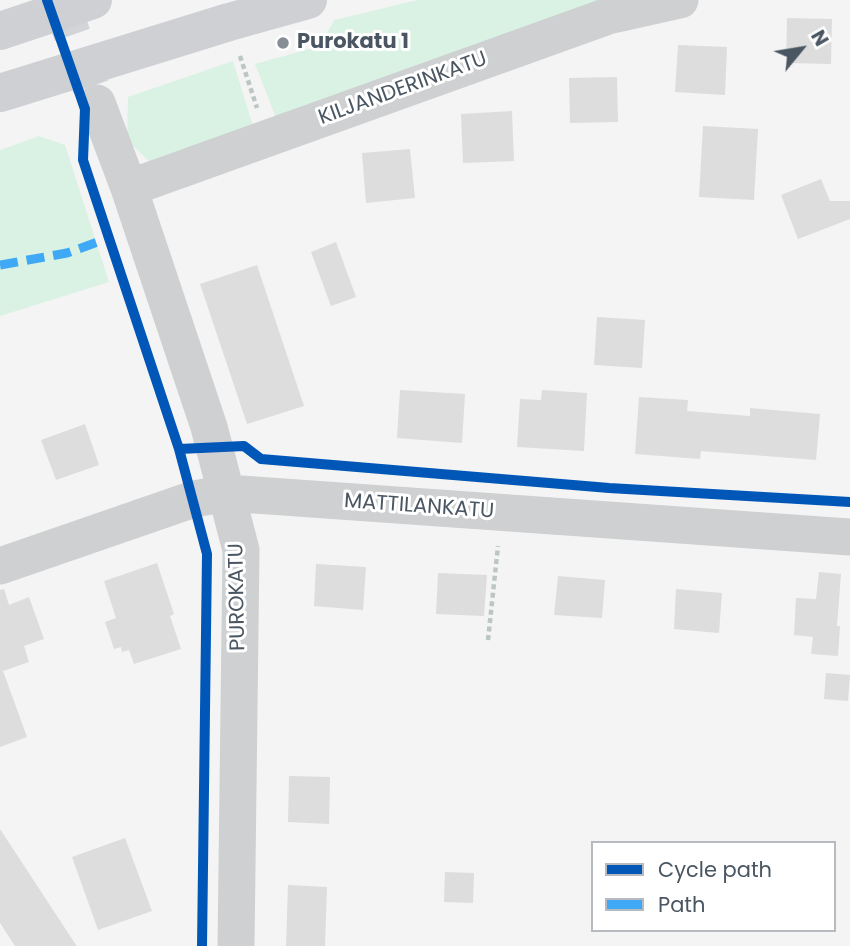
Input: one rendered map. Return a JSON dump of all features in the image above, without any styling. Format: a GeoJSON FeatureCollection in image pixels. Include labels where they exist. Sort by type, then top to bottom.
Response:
{"type":"FeatureCollection","features":[{"type":"Feature","properties":{"kind":"main road"},"geometry":{"type":"LineString","coordinates":[[0,31],[93,0]]}},
{"type":"Feature","properties":{"kind":"main road"},"geometry":{"type":"LineString","coordinates":[[0,93],[308,0]]}},
{"type":"Feature","properties":{"kind":"street","name":"KILJANDERINKATU"},"geometry":{"type":"LineString","coordinates":[[129,188],[608,16],[680,0]]}},
{"type":"Feature","properties":{"kind":"street","name":"PUROKATU"},"geometry":{"type":"LineString","coordinates":[[97,103],[129,188],[209,426],[241,550],[236,946]]}},
{"type":"Feature","properties":{"kind":"street","name":"MATTILANKATU"},"geometry":{"type":"LineString","coordinates":[[0,566],[194,499],[227,493],[850,537]]}},
{"type":"Feature","properties":{"kind":"path"},"geometry":{"type":"LineString","coordinates":[[240,55],[267,138]]}},
{"type":"Feature","properties":{"kind":"path"},"geometry":{"type":"LineString","coordinates":[[488,640],[498,540]]}},
{"type":"Feature","properties":{"kind":"green space"},"geometry":{"type":"Polygon","coordinates":[[[418,0],[614,0],[276,118],[255,64],[320,46],[334,20],[418,0]]]}},
{"type":"Feature","properties":{"kind":"green space"},"geometry":{"type":"Polygon","coordinates":[[[233,61],[253,126],[156,168],[127,140],[128,97],[233,61]]]}},
{"type":"Feature","properties":{"kind":"green space"},"geometry":{"type":"Polygon","coordinates":[[[39,136],[65,145],[109,282],[0,316],[0,150],[39,136]]]}},
{"type":"Feature","properties":{"kind":"building"},"geometry":{"type":"Polygon","coordinates":[[[787,18],[832,19],[831,64],[786,63],[787,18]]]}},
{"type":"Feature","properties":{"kind":"building"},"geometry":{"type":"Polygon","coordinates":[[[678,45],[727,47],[725,95],[675,92],[678,45]]]}},
{"type":"Feature","properties":{"kind":"building"},"geometry":{"type":"Polygon","coordinates":[[[617,77],[618,122],[570,123],[569,78],[617,77]]]}},
{"type":"Feature","properties":{"kind":"building"},"geometry":{"type":"Polygon","coordinates":[[[512,111],[514,161],[463,163],[461,114],[512,111]]]}},
{"type":"Feature","properties":{"kind":"building"},"geometry":{"type":"Polygon","coordinates":[[[703,126],[758,129],[754,200],[699,197],[703,126]]]}},
{"type":"Feature","properties":{"kind":"building"},"geometry":{"type":"Polygon","coordinates":[[[410,149],[415,198],[366,203],[362,153],[410,149]]]}},
{"type":"Feature","properties":{"kind":"building"},"geometry":{"type":"Polygon","coordinates":[[[821,179],[830,201],[850,201],[850,219],[798,239],[781,195],[821,179]]]}},
{"type":"Feature","properties":{"kind":"building"},"geometry":{"type":"Polygon","coordinates":[[[336,242],[356,297],[331,306],[311,252],[336,242]]]}},
{"type":"Feature","properties":{"kind":"building"},"geometry":{"type":"Polygon","coordinates":[[[257,265],[304,406],[247,424],[200,284],[257,265]]]}},
{"type":"Feature","properties":{"kind":"building"},"geometry":{"type":"Polygon","coordinates":[[[597,317],[645,320],[642,368],[594,365],[597,317]]]}},
{"type":"Feature","properties":{"kind":"building"},"geometry":{"type":"Polygon","coordinates":[[[400,390],[465,394],[462,443],[397,438],[400,390]]]}},
{"type":"Feature","properties":{"kind":"building"},"geometry":{"type":"Polygon","coordinates":[[[542,390],[587,393],[584,451],[517,447],[520,399],[541,400],[542,390]]]}},
{"type":"Feature","properties":{"kind":"building"},"geometry":{"type":"Polygon","coordinates":[[[639,397],[688,400],[687,411],[750,416],[750,408],[820,414],[816,460],[701,451],[700,459],[635,454],[639,397]]]}},
{"type":"Feature","properties":{"kind":"building"},"geometry":{"type":"Polygon","coordinates":[[[85,424],[99,465],[56,480],[41,440],[85,424]]]}},
{"type":"Feature","properties":{"kind":"building"},"geometry":{"type":"Polygon","coordinates":[[[157,563],[174,614],[170,616],[181,649],[134,664],[129,650],[122,652],[121,647],[114,649],[105,622],[116,618],[104,581],[157,563]]]}},
{"type":"Feature","properties":{"kind":"building"},"geometry":{"type":"Polygon","coordinates":[[[316,564],[366,567],[363,610],[314,606],[316,564]]]}},
{"type":"Feature","properties":{"kind":"building"},"geometry":{"type":"Polygon","coordinates":[[[819,572],[841,574],[838,656],[811,654],[813,637],[794,635],[796,598],[816,599],[819,572]]]}},
{"type":"Feature","properties":{"kind":"building"},"geometry":{"type":"Polygon","coordinates":[[[438,573],[487,575],[484,616],[436,614],[438,573]]]}},
{"type":"Feature","properties":{"kind":"building"},"geometry":{"type":"Polygon","coordinates":[[[558,576],[605,580],[602,618],[554,615],[558,576]]]}},
{"type":"Feature","properties":{"kind":"building"},"geometry":{"type":"Polygon","coordinates":[[[4,589],[9,605],[29,597],[44,639],[24,646],[29,662],[3,671],[27,737],[0,747],[0,590],[4,589]]]}},
{"type":"Feature","properties":{"kind":"building"},"geometry":{"type":"Polygon","coordinates":[[[676,589],[722,593],[719,633],[674,629],[676,589]]]}},
{"type":"Feature","properties":{"kind":"building"},"geometry":{"type":"Polygon","coordinates":[[[826,673],[850,675],[848,701],[824,699],[826,673]]]}},
{"type":"Feature","properties":{"kind":"building"},"geometry":{"type":"Polygon","coordinates":[[[289,776],[330,777],[329,824],[288,822],[289,776]]]}},
{"type":"Feature","properties":{"kind":"building"},"geometry":{"type":"Polygon","coordinates":[[[0,829],[77,946],[15,946],[0,923],[0,829]]]}},
{"type":"Feature","properties":{"kind":"building"},"geometry":{"type":"Polygon","coordinates":[[[125,838],[152,911],[98,930],[72,857],[125,838]]]}},
{"type":"Feature","properties":{"kind":"building"},"geometry":{"type":"Polygon","coordinates":[[[445,872],[474,873],[473,903],[444,902],[445,872]]]}},
{"type":"Feature","properties":{"kind":"building"},"geometry":{"type":"Polygon","coordinates":[[[288,885],[327,887],[325,946],[286,946],[288,885]]]}},
{"type":"Feature","properties":{"kind":"tunnel"},"geometry":{"type":"LineString","coordinates":[[60,0],[94,96]]}},
{"type":"Feature","properties":{"kind":"marked path"},"geometry":{"type":"LineString","coordinates":[[0,265],[67,253],[109,238]]}},
{"type":"Feature","properties":{"kind":"cycle path"},"geometry":{"type":"LineString","coordinates":[[47,0],[85,109],[83,160],[179,449],[207,554],[202,946]]}},
{"type":"Feature","properties":{"kind":"cycle path"},"geometry":{"type":"LineString","coordinates":[[179,449],[244,446],[261,459],[609,488],[850,502]]}},
{"type":"Feature","properties":{"kind":"place","name":"Purokatu 1"},"geometry":{"type":"Point","coordinates":[283,43]}}]}
